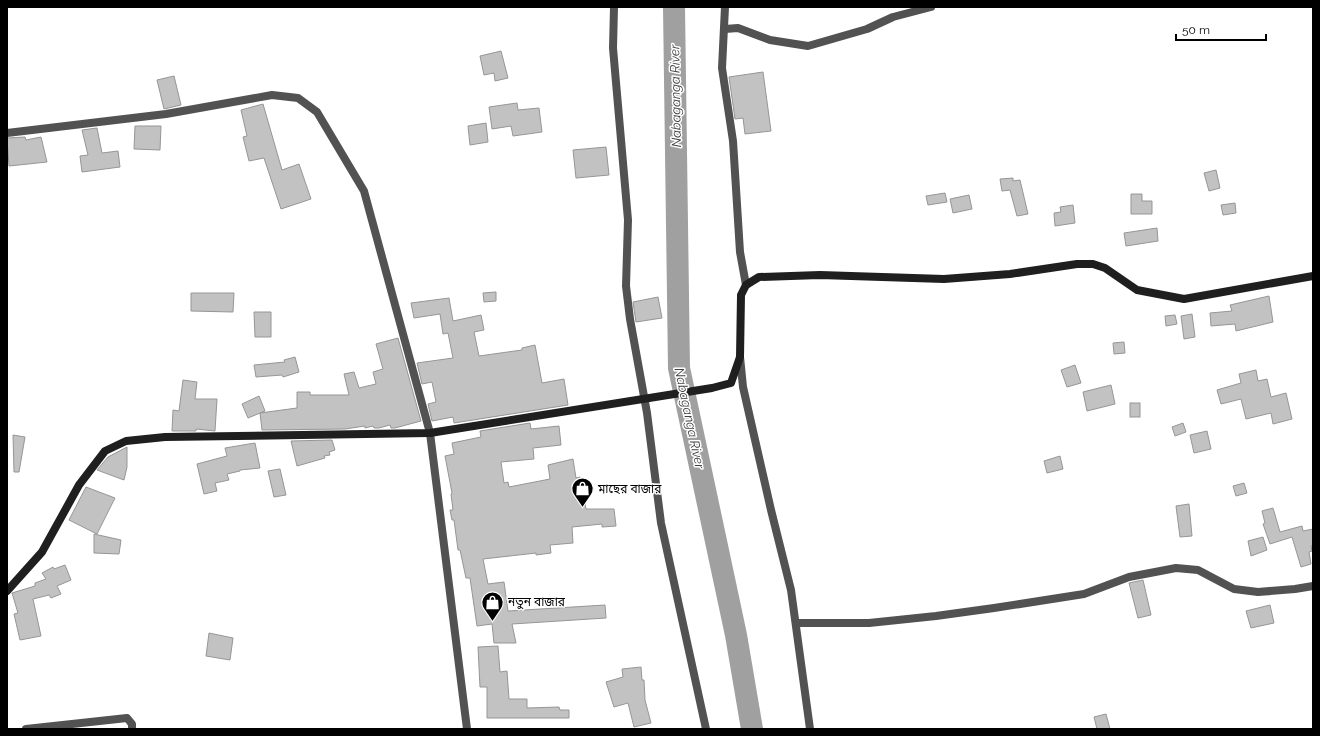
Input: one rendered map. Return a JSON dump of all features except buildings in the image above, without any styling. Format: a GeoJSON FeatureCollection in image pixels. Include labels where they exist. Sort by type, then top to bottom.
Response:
{"type":"FeatureCollection","features":[{"type":"Feature","properties":{"kind":"main road"},"geometry":{"type":"LineString","coordinates":[[7,592],[42,552],[79,485],[105,451],[126,440],[165,437],[430,433],[712,388],[731,383],[740,357],[739,307],[741,294],[746,285],[759,277],[820,275],[944,279],[1010,274],[1077,264],[1093,264],[1105,268],[1138,290],[1184,299],[1313,276]]}},
{"type":"Feature","properties":{"kind":"street"},"geometry":{"type":"LineString","coordinates":[[614,7],[614,64],[628,220],[626,286],[630,319],[645,398],[662,523],[706,729]]}},
{"type":"Feature","properties":{"kind":"street"},"geometry":{"type":"LineString","coordinates":[[725,7],[722,68],[733,141],[740,252],[746,285]]}},
{"type":"Feature","properties":{"kind":"street"},"geometry":{"type":"LineString","coordinates":[[725,30],[738,28],[770,40],[808,46],[867,29],[893,16],[931,7]]}},
{"type":"Feature","properties":{"kind":"street"},"geometry":{"type":"LineString","coordinates":[[7,133],[166,114],[272,95],[298,98],[317,112],[364,191],[430,433],[467,729]]}},
{"type":"Feature","properties":{"kind":"street"},"geometry":{"type":"LineString","coordinates":[[740,357],[743,387],[791,590],[797,623],[810,729]]}},
{"type":"Feature","properties":{"kind":"street"},"geometry":{"type":"LineString","coordinates":[[797,623],[869,623],[987,609],[1084,594],[1129,577],[1176,568],[1198,570],[1234,589],[1258,592],[1313,586]]}},
{"type":"Feature","properties":{"kind":"street"},"geometry":{"type":"LineString","coordinates":[[26,729],[127,718],[132,724],[132,729]]}},
{"type":"Feature","properties":{"kind":"waterway","name":"Nabaganga River"},"geometry":{"type":"LineString","coordinates":[[674,7],[679,368],[736,635],[752,729]]}},
{"type":"Feature","properties":{"kind":"place","name":"মাছের বাজার"},"geometry":{"type":"Point","coordinates":[582,508]}},
{"type":"Feature","properties":{"kind":"place","name":"নতুন বাজার"},"geometry":{"type":"Point","coordinates":[492,622]}}]}
